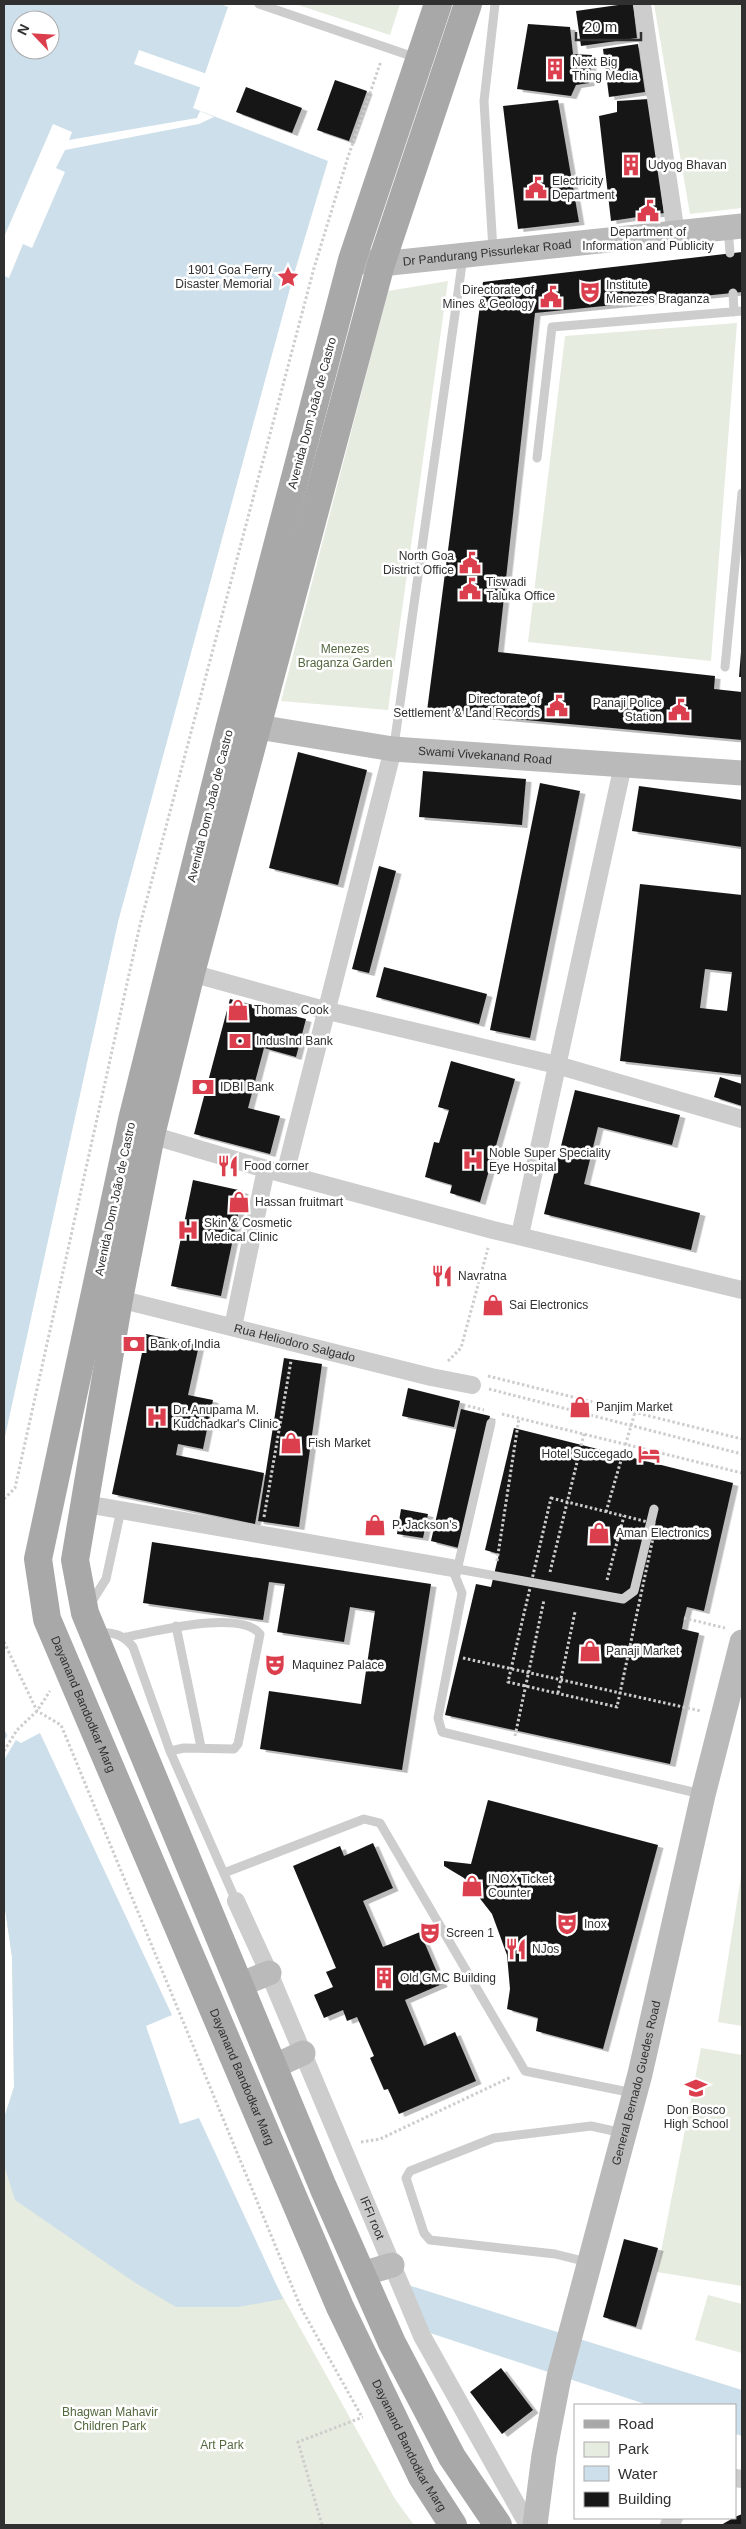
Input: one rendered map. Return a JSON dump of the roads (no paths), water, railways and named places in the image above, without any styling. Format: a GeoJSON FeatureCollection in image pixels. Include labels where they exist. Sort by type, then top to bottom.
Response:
{"type":"FeatureCollection","features":[{"type":"Feature","properties":{"kind":"main road","name":"Avenida Dom João de Castro"},"geometry":{"type":"LineString","coordinates":[[47,1619],[38,1559],[132,1120],[230,726],[352,260],[438,4]]}},
{"type":"Feature","properties":{"kind":"main road","name":"Avenida Dom João de Castro"},"geometry":{"type":"LineString","coordinates":[[472,5],[381,264],[191,973],[151,1135],[119,1299],[86,1504],[75,1560],[86,1611],[273,2067],[366,2284],[392,2343],[452,2457],[498,2525]]}},
{"type":"Feature","properties":{"kind":"main road","name":"Dayanand Bandodkar Marg"},"geometry":{"type":"LineString","coordinates":[[47,1619],[340,2307],[422,2477],[453,2525]]}},
{"type":"Feature","properties":{"kind":"street"},"geometry":{"type":"LineString","coordinates":[[642,4],[676,234]]}},
{"type":"Feature","properties":{"kind":"street","name":"Dr Pandurang Pissurlekar Road"},"geometry":{"type":"LineString","coordinates":[[352,260],[381,264],[493,254],[735,227]]}},
{"type":"Feature","properties":{"kind":"street","name":"Swami Vivekanand Road"},"geometry":{"type":"LineString","coordinates":[[230,726],[258,727],[393,749],[742,773]]}},
{"type":"Feature","properties":{"kind":"street"},"geometry":{"type":"LineString","coordinates":[[285,1174],[328,1011],[393,749]]}},
{"type":"Feature","properties":{"kind":"street"},"geometry":{"type":"LineString","coordinates":[[520,1235],[623,765]]}},
{"type":"Feature","properties":{"kind":"street"},"geometry":{"type":"LineString","coordinates":[[191,973],[328,1011],[557,1065],[742,1119]]}},
{"type":"Feature","properties":{"kind":"street"},"geometry":{"type":"LineString","coordinates":[[151,1135],[266,1169],[493,1230],[742,1290]]}},
{"type":"Feature","properties":{"kind":"street"},"geometry":{"type":"LineString","coordinates":[[232,1327],[266,1169]]}},
{"type":"Feature","properties":{"kind":"street","name":"Rua Heliodoro Salgado"},"geometry":{"type":"LineString","coordinates":[[119,1299],[432,1377],[478,1380]]}},
{"type":"Feature","properties":{"kind":"street"},"geometry":{"type":"LineString","coordinates":[[86,1504],[261,1535],[454,1573]]}},
{"type":"Feature","properties":{"kind":"street","name":"General Bernado Guedes Road"},"geometry":{"type":"LineString","coordinates":[[535,2525],[544,2455],[559,2377],[577,2316],[635,2093],[703,1795],[724,1716],[737,1636]]}},
{"type":"Feature","properties":{"kind":"street","name":"IFFI root"},"geometry":{"type":"LineString","coordinates":[[236,1901],[269,1972],[422,2336],[528,2525]]}},
{"type":"Feature","properties":{"kind":"street"},"geometry":{"type":"LineString","coordinates":[[239,1985],[269,1972]]}},
{"type":"Feature","properties":{"kind":"street"},"geometry":{"type":"LineString","coordinates":[[273,2067],[303,2053]]}},
{"type":"Feature","properties":{"kind":"street"},"geometry":{"type":"LineString","coordinates":[[366,2284],[392,2265]]}},
{"type":"Feature","properties":{"kind":"lane"},"geometry":{"type":"LineString","coordinates":[[259,4],[419,59]]}},
{"type":"Feature","properties":{"kind":"lane"},"geometry":{"type":"LineString","coordinates":[[493,254],[484,101],[495,4]]}},
{"type":"Feature","properties":{"kind":"lane"},"geometry":{"type":"LineString","coordinates":[[730,254],[735,227]]}},
{"type":"Feature","properties":{"kind":"lane"},"geometry":{"type":"LineString","coordinates":[[393,749],[463,256]]}},
{"type":"Feature","properties":{"kind":"lane"},"geometry":{"type":"LineString","coordinates":[[537,458],[552,327],[738,312],[733,292]]}},
{"type":"Feature","properties":{"kind":"lane"},"geometry":{"type":"LineString","coordinates":[[725,667],[742,493]]}},
{"type":"Feature","properties":{"kind":"lane"},"geometry":{"type":"LineString","coordinates":[[491,1423],[454,1573],[462,1593],[438,1718],[442,1732],[703,1795]]}},
{"type":"Feature","properties":{"kind":"lane"},"geometry":{"type":"LineString","coordinates":[[454,1573],[482,1573],[623,1598],[634,1591],[654,1509]]}},
{"type":"Feature","properties":{"kind":"lane"},"geometry":{"type":"LineString","coordinates":[[121,1510],[106,1579],[86,1611],[115,1633],[126,1637],[194,1623],[240,1624],[254,1627],[260,1634],[238,1744],[230,1750],[201,1747],[170,1751]]}},
{"type":"Feature","properties":{"kind":"lane"},"geometry":{"type":"LineString","coordinates":[[176,1626],[201,1747]]}},
{"type":"Feature","properties":{"kind":"lane"},"geometry":{"type":"LineString","coordinates":[[126,1637],[133,1647],[170,1751],[236,1901]]}},
{"type":"Feature","properties":{"kind":"lane"},"geometry":{"type":"LineString","coordinates":[[224,1873],[364,1819],[380,1823],[525,2071],[635,2093]]}},
{"type":"Feature","properties":{"kind":"lane"},"geometry":{"type":"LineString","coordinates":[[590,2263],[555,2254],[430,2240],[424,2233],[406,2178],[410,2171],[494,2138],[591,2126],[624,2133]]}},
{"type":"Feature","properties":{"kind":"water"},"geometry":{"type":"Polygon","coordinates":[[[4,4],[221,4],[228,7],[193,108],[328,161],[294,274],[286,272],[284,278],[292,281],[118,922],[4,1441],[4,4]]]}},
{"type":"Feature","properties":{"kind":"water"},"geometry":{"type":"Polygon","coordinates":[[[4,1728],[7,1735],[21,1743],[40,1733],[172,2015],[146,2026],[180,2124],[199,2118],[283,2299],[238,2307],[176,2307],[137,2284],[15,2200],[4,2165],[4,2118],[14,2087],[12,1957],[4,1902],[4,1728]]]}},
{"type":"Feature","properties":{"kind":"water"},"geometry":{"type":"Polygon","coordinates":[[[405,2284],[742,2390],[742,2436],[736,2434],[736,2404],[645,2404],[430,2333],[405,2284]]]}},
{"type":"Feature","properties":{"kind":"place","name":"Next Big Thing Media"},"geometry":{"type":"Point","coordinates":[555,69]}},
{"type":"Feature","properties":{"kind":"place","name":"Udyog Bhavan"},"geometry":{"type":"Point","coordinates":[631,165]}},
{"type":"Feature","properties":{"kind":"place","name":"Electricity Department"},"geometry":{"type":"Point","coordinates":[536,188]}},
{"type":"Feature","properties":{"kind":"place","name":"Department of Information and Publicity"},"geometry":{"type":"Point","coordinates":[648,211]}},
{"type":"Feature","properties":{"kind":"place","name":"1901 Goa Ferry Disaster Memorial"},"geometry":{"type":"Point","coordinates":[288,277]}},
{"type":"Feature","properties":{"kind":"place","name":"Institute Menezes Braganza"},"geometry":{"type":"Point","coordinates":[590,292]}},
{"type":"Feature","properties":{"kind":"place","name":"Directorate of Mines & Geology"},"geometry":{"type":"Point","coordinates":[551,297]}},
{"type":"Feature","properties":{"kind":"place","name":"North Goa District Office"},"geometry":{"type":"Point","coordinates":[470,563]}},
{"type":"Feature","properties":{"kind":"place","name":"Tiswadi Taluka Office"},"geometry":{"type":"Point","coordinates":[470,589]}},
{"type":"Feature","properties":{"kind":"place","name":"Directorate of Settlement & Land Records"},"geometry":{"type":"Point","coordinates":[557,706]}},
{"type":"Feature","properties":{"kind":"place","name":"Panaji Police Station"},"geometry":{"type":"Point","coordinates":[679,710]}},
{"type":"Feature","properties":{"kind":"place","name":"Thomas Cook"},"geometry":{"type":"Point","coordinates":[238,1010]}},
{"type":"Feature","properties":{"kind":"place","name":"IndusInd Bank"},"geometry":{"type":"Point","coordinates":[240,1041]}},
{"type":"Feature","properties":{"kind":"place","name":"IDBI Bank"},"geometry":{"type":"Point","coordinates":[203,1087]}},
{"type":"Feature","properties":{"kind":"place","name":"Noble Super Speciality Eye Hospital"},"geometry":{"type":"Point","coordinates":[473,1160]}},
{"type":"Feature","properties":{"kind":"place","name":"Food corner"},"geometry":{"type":"Point","coordinates":[228,1166]}},
{"type":"Feature","properties":{"kind":"place","name":"Hassan fruitmart"},"geometry":{"type":"Point","coordinates":[239,1202]}},
{"type":"Feature","properties":{"kind":"place","name":"Skin & Cosmetic Medical Clinic"},"geometry":{"type":"Point","coordinates":[188,1230]}},
{"type":"Feature","properties":{"kind":"place","name":"Navratna"},"geometry":{"type":"Point","coordinates":[442,1276]}},
{"type":"Feature","properties":{"kind":"place","name":"Sai Electronics"},"geometry":{"type":"Point","coordinates":[493,1305]}},
{"type":"Feature","properties":{"kind":"place","name":"Bank of India"},"geometry":{"type":"Point","coordinates":[134,1344]}},
{"type":"Feature","properties":{"kind":"place","name":"Panjim Market"},"geometry":{"type":"Point","coordinates":[580,1407]}},
{"type":"Feature","properties":{"kind":"place","name":"Dr. Anupama M. Kudchadkar's Clinic"},"geometry":{"type":"Point","coordinates":[157,1417]}},
{"type":"Feature","properties":{"kind":"place","name":"Fish Market"},"geometry":{"type":"Point","coordinates":[291,1443]}},
{"type":"Feature","properties":{"kind":"place","name":"Hotel Succegado"},"geometry":{"type":"Point","coordinates":[649,1454]}},
{"type":"Feature","properties":{"kind":"place","name":"P. Jackson's"},"geometry":{"type":"Point","coordinates":[375,1525]}},
{"type":"Feature","properties":{"kind":"place","name":"Aman Electronics"},"geometry":{"type":"Point","coordinates":[599,1533]}},
{"type":"Feature","properties":{"kind":"place","name":"Panaji Market"},"geometry":{"type":"Point","coordinates":[590,1651]}},
{"type":"Feature","properties":{"kind":"place","name":"Maquinez Palace"},"geometry":{"type":"Point","coordinates":[275,1665]}},
{"type":"Feature","properties":{"kind":"place","name":"INOX Ticket Counter"},"geometry":{"type":"Point","coordinates":[472,1886]}},
{"type":"Feature","properties":{"kind":"place","name":"Inox"},"geometry":{"type":"Point","coordinates":[567,1924]}},
{"type":"Feature","properties":{"kind":"place","name":"Screen 1"},"geometry":{"type":"Point","coordinates":[430,1933]}},
{"type":"Feature","properties":{"kind":"place","name":"NJos"},"geometry":{"type":"Point","coordinates":[516,1949]}},
{"type":"Feature","properties":{"kind":"place","name":"Old GMC Building"},"geometry":{"type":"Point","coordinates":[384,1978]}},
{"type":"Feature","properties":{"kind":"place","name":"Don Bosco High School"},"geometry":{"type":"Point","coordinates":[696,2088]}},
{"type":"Feature","properties":{"kind":"park label","name":"Menezes Braganza Garden"},"geometry":{"type":"Point","coordinates":[345,656]}},
{"type":"Feature","properties":{"kind":"park label","name":"Bhagwan Mahavir Children Park"},"geometry":{"type":"Point","coordinates":[110,2419]}},
{"type":"Feature","properties":{"kind":"park label","name":"Art Park"},"geometry":{"type":"Point","coordinates":[222,2445]}}]}
